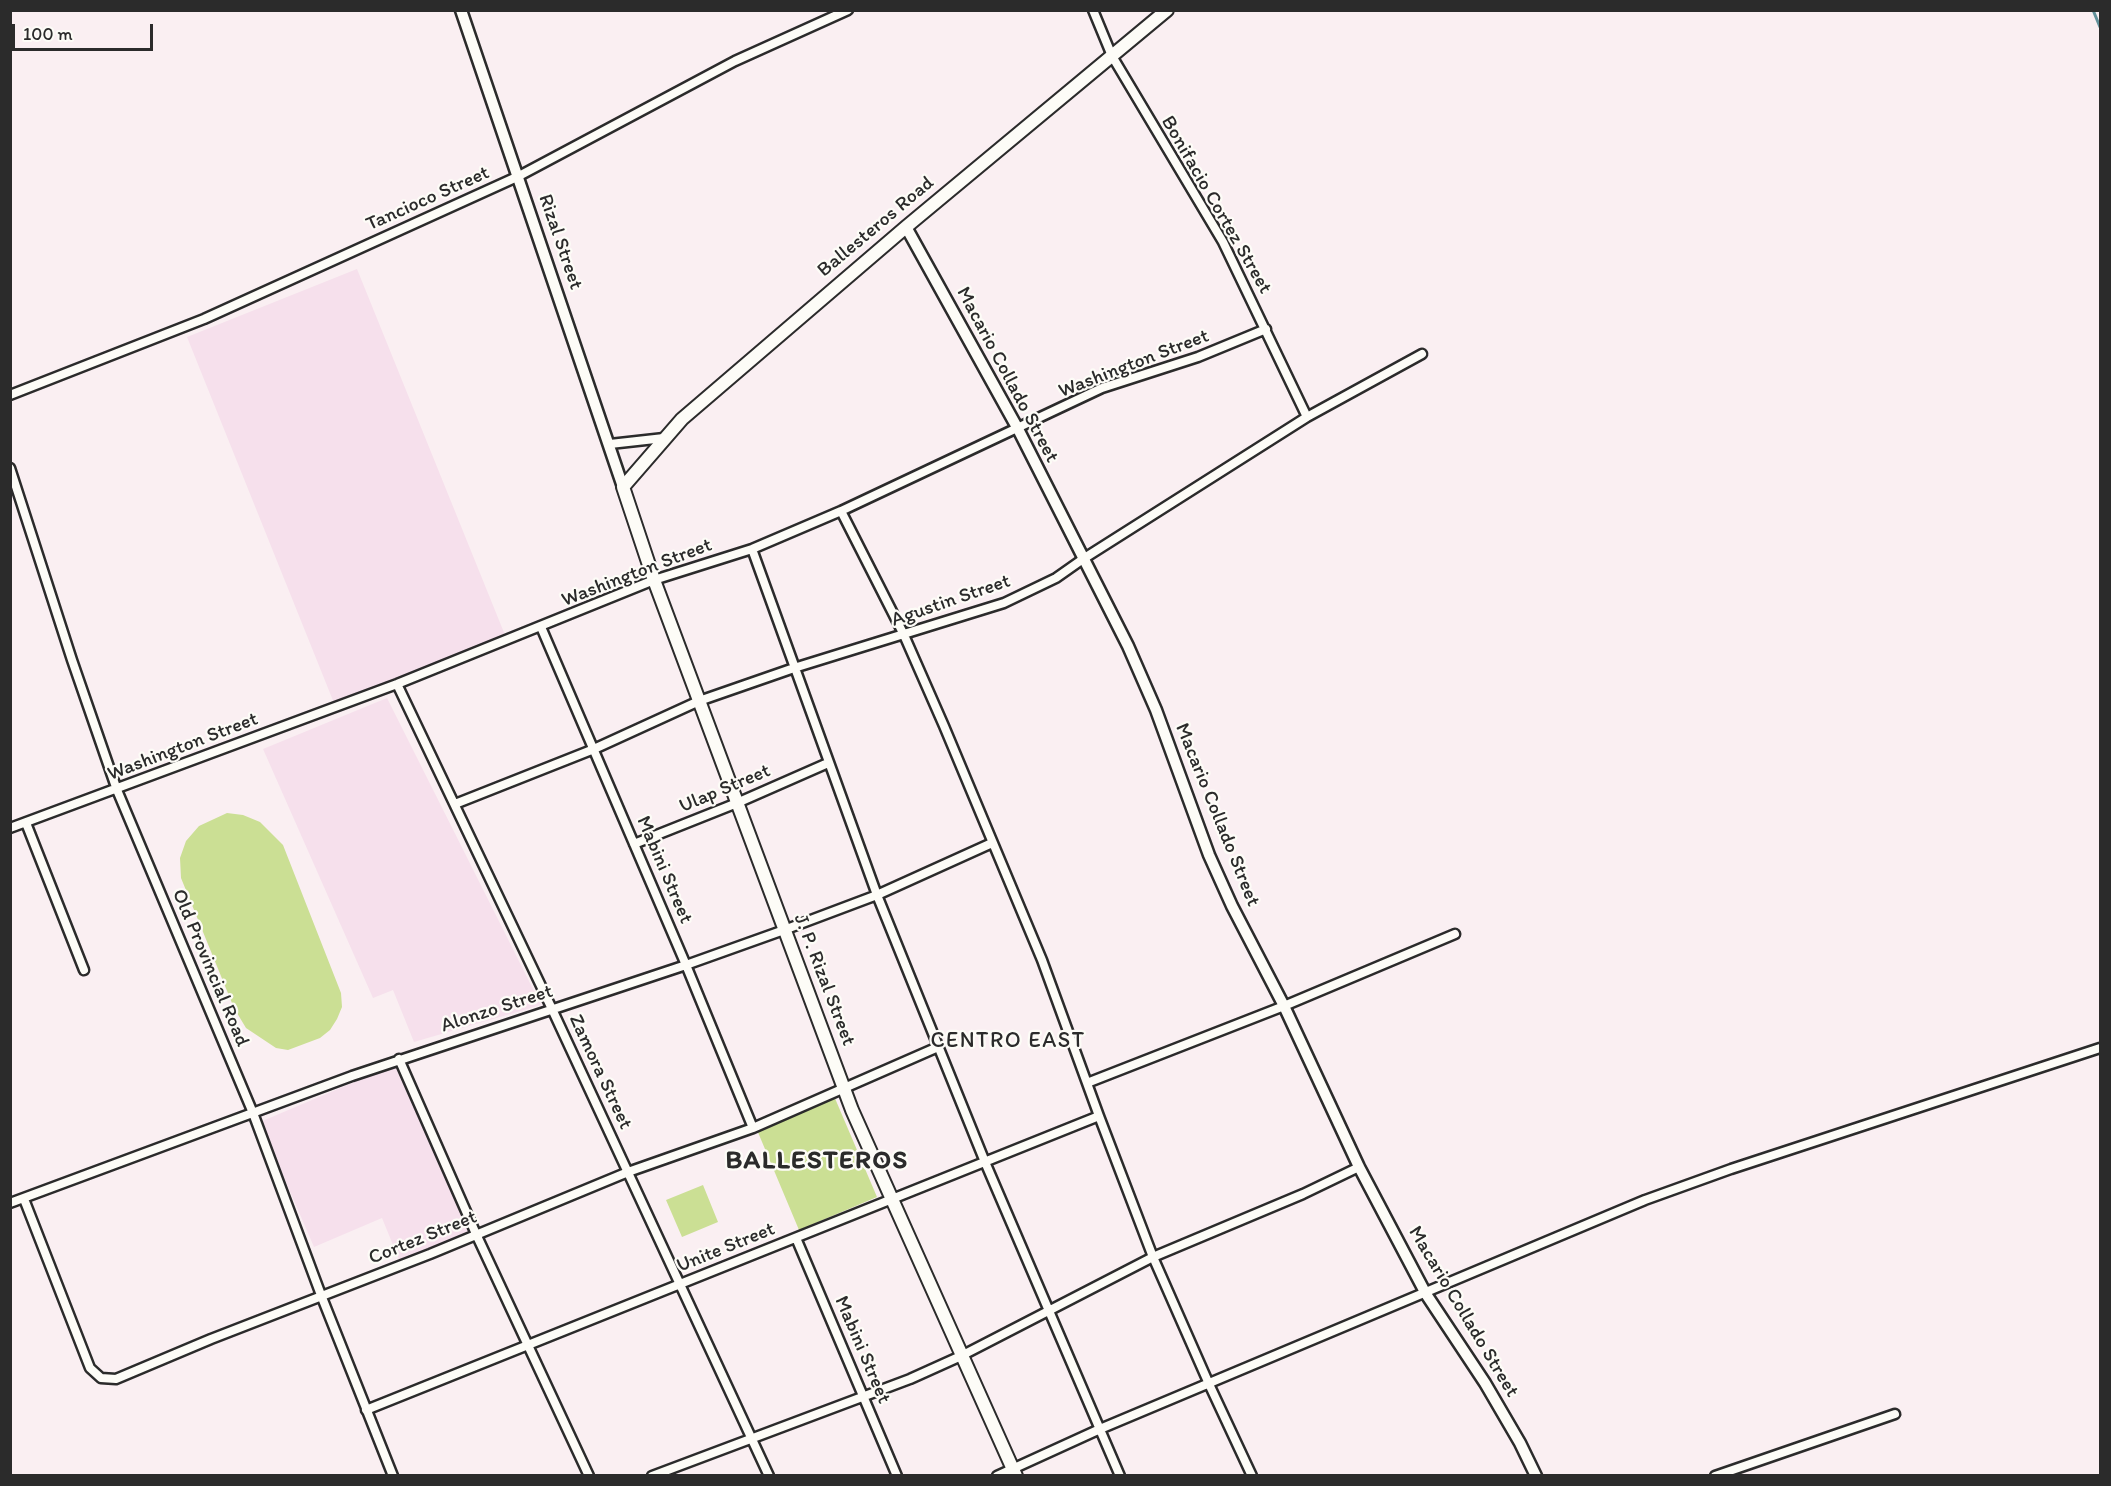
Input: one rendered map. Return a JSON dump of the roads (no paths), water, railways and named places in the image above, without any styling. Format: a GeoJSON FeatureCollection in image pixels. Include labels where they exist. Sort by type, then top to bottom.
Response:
{"type":"FeatureCollection","features":[{"type":"Feature","properties":{"kind":"main road","name":"Ballesteros Road"},"geometry":{"type":"LineString","coordinates":[[623,487],[682,419],[906,227],[1167,10]]}},
{"type":"Feature","properties":{"kind":"main road","name":"J. P. Rizal Street"},"geometry":{"type":"LineString","coordinates":[[623,487],[654,580],[844,1087],[892,1201],[1014,1472]]}},
{"type":"Feature","properties":{"kind":"street","name":"Rizal Street"},"geometry":{"type":"LineString","coordinates":[[461,10],[623,487]]}},
{"type":"Feature","properties":{"kind":"street","name":"Tancioco Street"},"geometry":{"type":"LineString","coordinates":[[10,395],[204,319],[519,176],[735,61],[848,10]]}},
{"type":"Feature","properties":{"kind":"street","name":"Bonifacio Cortez Street"},"geometry":{"type":"LineString","coordinates":[[1093,10],[1112,56],[1223,242],[1307,417]]}},
{"type":"Feature","properties":{"kind":"street","name":"Macario Collado Street"},"geometry":{"type":"LineString","coordinates":[[906,227],[1018,429],[1141,674],[1209,855],[1232,906],[1284,1006],[1359,1167],[1426,1294],[1485,1383],[1520,1443],[1536,1476]]}},
{"type":"Feature","properties":{"kind":"street","name":"Washington Street"},"geometry":{"type":"LineString","coordinates":[[10,828],[398,684],[654,580],[752,549],[841,511],[1102,388],[1206,354],[1266,329]]}},
{"type":"Feature","properties":{"kind":"street","name":"Agustin Street"},"geometry":{"type":"LineString","coordinates":[[454,804],[594,749],[699,701],[794,668],[1004,603],[1056,578],[1307,417],[1422,354]]}},
{"type":"Feature","properties":{"kind":"street"},"geometry":{"type":"LineString","coordinates":[[610,444],[664,438]]}},
{"type":"Feature","properties":{"kind":"street","name":"Old Provincial Road"},"geometry":{"type":"LineString","coordinates":[[10,468],[117,790],[252,1113],[393,1476]]}},
{"type":"Feature","properties":{"kind":"street"},"geometry":{"type":"LineString","coordinates":[[841,511],[904,635],[1042,960],[1153,1257],[1252,1476]]}},
{"type":"Feature","properties":{"kind":"street"},"geometry":{"type":"LineString","coordinates":[[752,549],[877,895],[985,1162],[1119,1476]]}},
{"type":"Feature","properties":{"kind":"street","name":"Mabini Street"},"geometry":{"type":"LineString","coordinates":[[541,627],[686,965],[753,1128]]}},
{"type":"Feature","properties":{"kind":"street","name":"Zamora Street"},"geometry":{"type":"LineString","coordinates":[[398,684],[769,1476]]}},
{"type":"Feature","properties":{"kind":"street","name":"Ulap Street"},"geometry":{"type":"LineString","coordinates":[[634,844],[737,803],[828,763]]}},
{"type":"Feature","properties":{"kind":"street"},"geometry":{"type":"LineString","coordinates":[[26,823],[84,970]]}},
{"type":"Feature","properties":{"kind":"street","name":"Alonzo Street"},"geometry":{"type":"LineString","coordinates":[[10,1203],[399,1059],[686,965],[784,930],[877,895],[992,843]]}},
{"type":"Feature","properties":{"kind":"street"},"geometry":{"type":"LineString","coordinates":[[1087,1083],[1284,1006],[1455,934]]}},
{"type":"Feature","properties":{"kind":"street","name":"Cortez Street"},"geometry":{"type":"LineString","coordinates":[[24,1198],[90,1368],[101,1378],[116,1379],[628,1172],[753,1128],[938,1047]]}},
{"type":"Feature","properties":{"kind":"street"},"geometry":{"type":"LineString","coordinates":[[998,1476],[1014,1472],[1100,1429],[1627,1208],[1731,1169],[2100,1048]]}},
{"type":"Feature","properties":{"kind":"street"},"geometry":{"type":"LineString","coordinates":[[399,1059],[476,1234],[589,1476]]}},
{"type":"Feature","properties":{"kind":"street","name":"Unite Street"},"geometry":{"type":"LineString","coordinates":[[366,1410],[528,1347],[1099,1116]]}},
{"type":"Feature","properties":{"kind":"street"},"geometry":{"type":"LineString","coordinates":[[652,1476],[750,1437],[910,1379],[961,1356],[1153,1257],[1303,1194],[1359,1167]]}},
{"type":"Feature","properties":{"kind":"street","name":"Mabini Street"},"geometry":{"type":"LineString","coordinates":[[796,1238],[897,1476]]}},
{"type":"Feature","properties":{"kind":"street"},"geometry":{"type":"LineString","coordinates":[[1715,1476],[1895,1414]]}},
{"type":"Feature","properties":{"kind":"waterway"},"geometry":{"type":"LineString","coordinates":[[2093,10],[2100,27]]}},
{"type":"Feature","properties":{"kind":"district","name":"CENTRO EAST"},"geometry":{"type":"Point","coordinates":[1008,1041]}},
{"type":"Feature","properties":{"kind":"district","name":"BALLESTEROS"},"geometry":{"type":"Point","coordinates":[817,1161]}}]}
